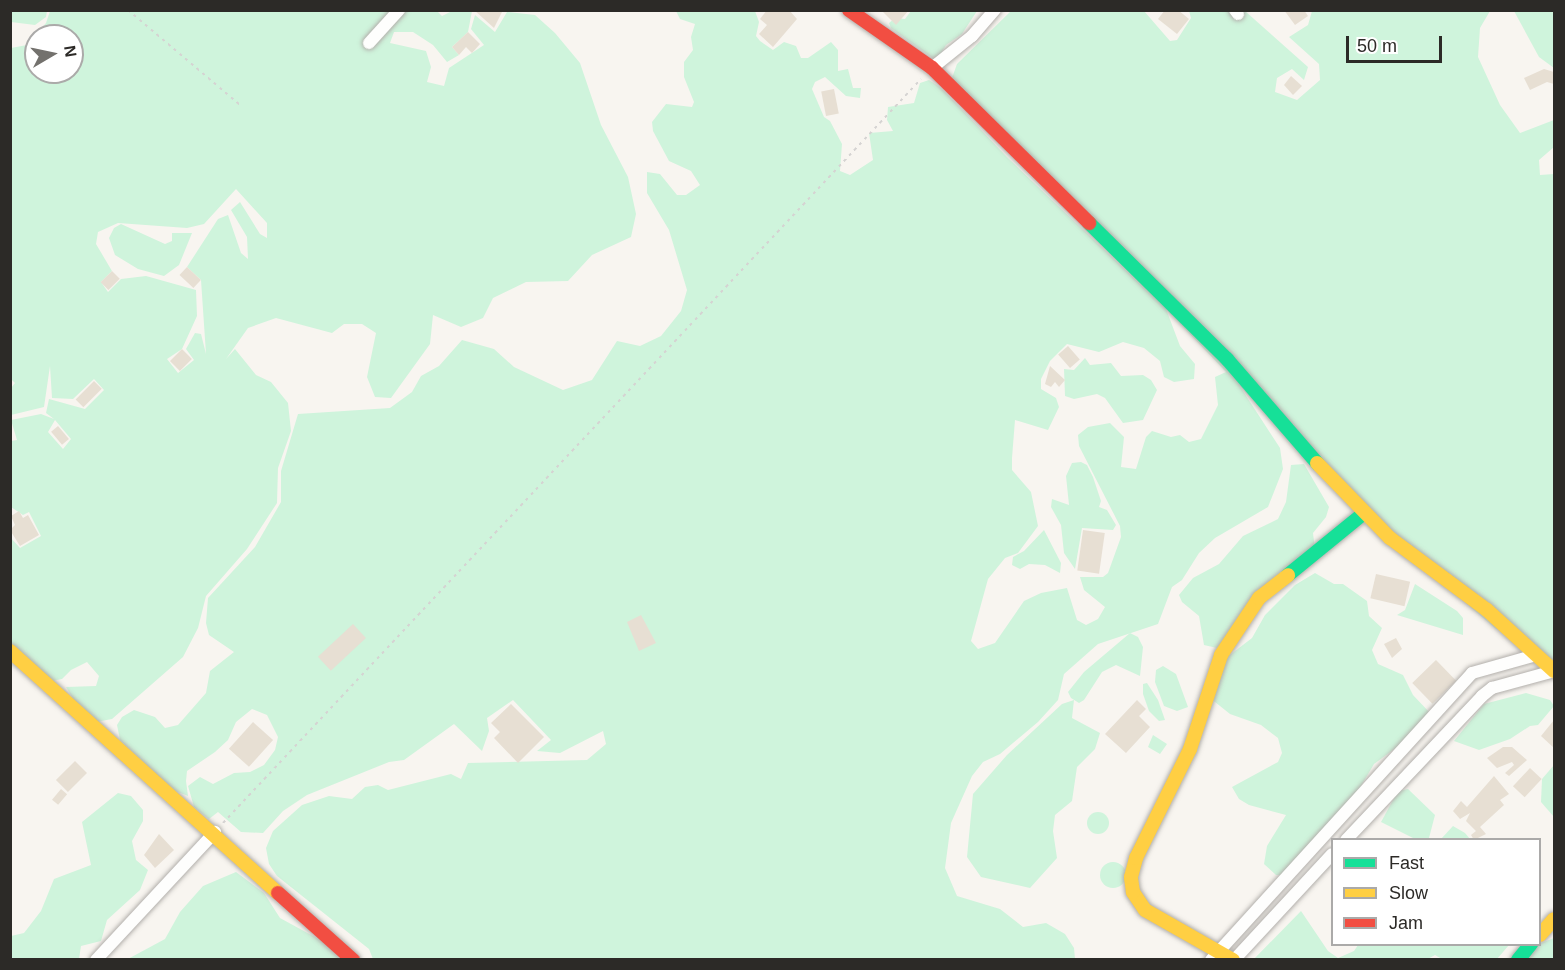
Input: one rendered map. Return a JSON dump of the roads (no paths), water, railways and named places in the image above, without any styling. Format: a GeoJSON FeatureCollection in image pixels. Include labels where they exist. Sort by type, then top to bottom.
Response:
{"type":"FeatureCollection","features":[{"type":"Feature","properties":{"kind":"street"},"geometry":{"type":"LineString","coordinates":[[369,43],[399,10]]}},
{"type":"Feature","properties":{"kind":"street"},"geometry":{"type":"LineString","coordinates":[[849,10],[932,68],[1227,359],[1364,513],[1390,538],[1487,610],[1554,671]]}},
{"type":"Feature","properties":{"kind":"street"},"geometry":{"type":"LineString","coordinates":[[932,68],[972,36],[995,10]]}},
{"type":"Feature","properties":{"kind":"street"},"geometry":{"type":"LineString","coordinates":[[1331,855],[1234,960],[1215,954],[1145,910],[1133,892],[1131,877],[1136,858],[1190,749],[1221,655],[1259,598],[1364,513]]}},
{"type":"Feature","properties":{"kind":"street"},"geometry":{"type":"LineString","coordinates":[[10,651],[215,832],[353,960]]}},
{"type":"Feature","properties":{"kind":"street"},"geometry":{"type":"LineString","coordinates":[[1215,954],[1472,673],[1536,655]]}},
{"type":"Feature","properties":{"kind":"street"},"geometry":{"type":"LineString","coordinates":[[1348,838],[1482,696],[1492,688],[1554,671]]}},
{"type":"Feature","properties":{"kind":"street"},"geometry":{"type":"LineString","coordinates":[[96,960],[215,832]]}},
{"type":"Feature","properties":{"kind":"street"},"geometry":{"type":"LineString","coordinates":[[1541,933],[1554,919]]}},
{"type":"Feature","properties":{"kind":"street"},"geometry":{"type":"LineString","coordinates":[[1518,960],[1530,946]]}}]}
